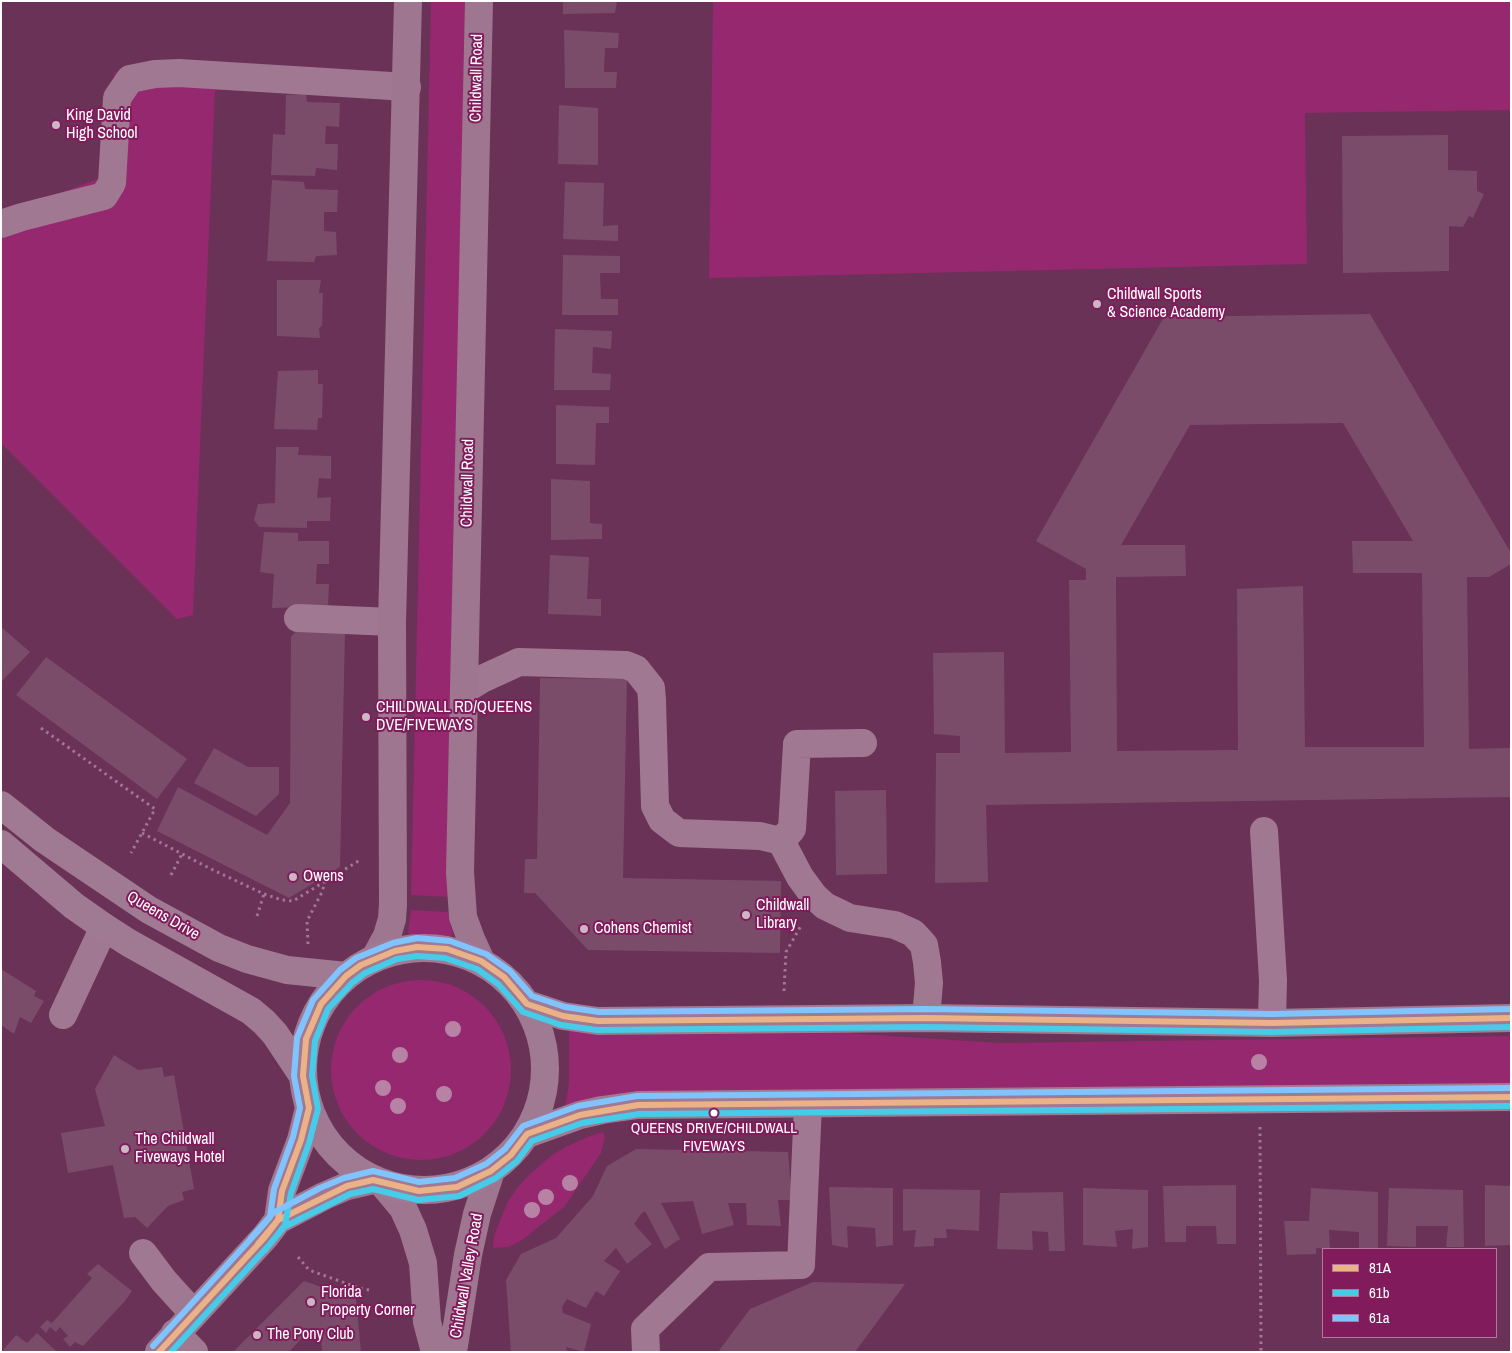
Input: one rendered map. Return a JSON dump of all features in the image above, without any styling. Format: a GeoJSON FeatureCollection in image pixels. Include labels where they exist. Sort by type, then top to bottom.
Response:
{"type":"FeatureCollection","features":[{"type":"Feature","properties":{"kind":"highway","name":"Queens Drive"},"geometry":{"type":"LineString","coordinates":[[1,805],[45,840],[149,910],[219,948],[247,959],[287,970],[346,976]]}},
{"type":"Feature","properties":{"kind":"highway"},"geometry":{"type":"LineString","coordinates":[[1,844],[74,906],[129,943],[251,1012],[264,1022],[275,1034],[302,1076]]}},
{"type":"Feature","properties":{"kind":"highway"},"geometry":{"type":"LineString","coordinates":[[417,947],[446,949],[482,961],[504,977],[527,1004],[541,1035],[546,1069],[541,1103],[527,1134],[511,1155],[491,1171],[456,1187],[419,1191],[377,1182],[345,1162],[324,1137],[309,1108],[302,1076],[306,1039],[321,1004],[346,976],[375,958],[395,951],[417,947]]}},
{"type":"Feature","properties":{"kind":"highway"},"geometry":{"type":"LineString","coordinates":[[527,1004],[563,1016],[598,1020],[926,1018],[1272,1023],[1511,1018]]}},
{"type":"Feature","properties":{"kind":"highway"},"geometry":{"type":"LineString","coordinates":[[527,1134],[580,1115],[638,1105],[1511,1097]]}},
{"type":"Feature","properties":{"kind":"main road"},"geometry":{"type":"LineString","coordinates":[[375,958],[387,936],[392,919],[392,622],[408,1]]}},
{"type":"Feature","properties":{"kind":"main road","name":"Childwall Road"},"geometry":{"type":"LineString","coordinates":[[479,1],[460,872],[463,917],[482,961]]}},
{"type":"Feature","properties":{"kind":"main road","name":"Childwall Valley Road"},"geometry":{"type":"LineString","coordinates":[[453,1352],[468,1255],[477,1214],[491,1171]]}},
{"type":"Feature","properties":{"kind":"main road","name":"Childwall Valley Road"},"geometry":{"type":"LineString","coordinates":[[377,1182],[403,1208],[413,1230],[423,1263],[427,1322],[435,1352]]}},
{"type":"Feature","properties":{"kind":"street"},"geometry":{"type":"LineString","coordinates":[[1,224],[104,196],[112,184],[117,98],[130,79],[155,74],[179,74],[407,87]]}},
{"type":"Feature","properties":{"kind":"street"},"geometry":{"type":"LineString","coordinates":[[298,618],[392,622]]}},
{"type":"Feature","properties":{"kind":"street"},"geometry":{"type":"LineString","coordinates":[[464,690],[482,679],[519,662],[626,665],[636,669],[651,688],[655,806],[662,820],[679,833],[760,836],[781,840]]}},
{"type":"Feature","properties":{"kind":"street"},"geometry":{"type":"LineString","coordinates":[[781,840],[792,828],[797,744],[863,743]]}},
{"type":"Feature","properties":{"kind":"street"},"geometry":{"type":"LineString","coordinates":[[1264,831],[1273,980],[1272,1023]]}},
{"type":"Feature","properties":{"kind":"street"},"geometry":{"type":"LineString","coordinates":[[781,840],[800,877],[814,896],[825,906],[850,918],[895,924],[913,933],[924,945],[929,983],[926,1018]]}},
{"type":"Feature","properties":{"kind":"street"},"geometry":{"type":"LineString","coordinates":[[63,1015],[104,926]]}},
{"type":"Feature","properties":{"kind":"street"},"geometry":{"type":"LineString","coordinates":[[646,1352],[645,1329],[709,1267],[801,1266],[808,1104]]}},
{"type":"Feature","properties":{"kind":"street"},"geometry":{"type":"LineString","coordinates":[[278,1220],[282,1191],[302,1140],[309,1108]]}},
{"type":"Feature","properties":{"kind":"street"},"geometry":{"type":"LineString","coordinates":[[176,1333],[265,1237],[278,1220],[347,1186],[377,1182]]}},
{"type":"Feature","properties":{"kind":"street"},"geometry":{"type":"LineString","coordinates":[[143,1253],[164,1281],[176,1333],[194,1352]]}},
{"type":"Feature","properties":{"kind":"path"},"geometry":{"type":"LineString","coordinates":[[41,728],[155,808],[131,853]]}},
{"type":"Feature","properties":{"kind":"path"},"geometry":{"type":"LineString","coordinates":[[142,833],[264,894],[282,900],[293,901],[360,860]]}},
{"type":"Feature","properties":{"kind":"path"},"geometry":{"type":"LineString","coordinates":[[171,875],[182,854]]}},
{"type":"Feature","properties":{"kind":"path"},"geometry":{"type":"LineString","coordinates":[[308,944],[307,922],[325,882]]}},
{"type":"Feature","properties":{"kind":"path"},"geometry":{"type":"LineString","coordinates":[[256,916],[264,894]]}},
{"type":"Feature","properties":{"kind":"path"},"geometry":{"type":"LineString","coordinates":[[784,995],[786,952],[805,918]]}},
{"type":"Feature","properties":{"kind":"path"},"geometry":{"type":"LineString","coordinates":[[1259,1099],[1261,1352]]}},
{"type":"Feature","properties":{"kind":"path"},"geometry":{"type":"LineString","coordinates":[[298,1258],[309,1270],[358,1288],[369,1290]]}},
{"type":"Feature","properties":{"kind":"shaded area"},"geometry":{"type":"Polygon","coordinates":[[[431,1],[468,1],[449,897],[411,895],[431,1]]]}},
{"type":"Feature","properties":{"kind":"shaded area"},"geometry":{"type":"Polygon","coordinates":[[[713,1],[1511,1],[1511,110],[1305,113],[1307,264],[709,278],[713,1]]]}},
{"type":"Feature","properties":{"kind":"shaded area"},"geometry":{"type":"Polygon","coordinates":[[[114,72],[364,75],[364,93],[215,90],[193,615],[177,619],[1,443],[1,215],[108,175],[114,72]]]}},
{"type":"Feature","properties":{"kind":"shaded area"},"geometry":{"type":"Polygon","coordinates":[[[411,910],[448,912],[453,935],[449,937],[410,936],[408,933],[411,910]]]}},
{"type":"Feature","properties":{"kind":"shaded area"},"geometry":{"type":"Polygon","coordinates":[[[430,980],[439,981],[464,990],[485,1006],[501,1027],[510,1052],[510,1088],[501,1113],[485,1134],[464,1150],[456,1153],[439,1159],[412,1160],[403,1159],[378,1150],[351,1127],[341,1113],[332,1088],[331,1061],[332,1052],[341,1027],[364,1000],[378,990],[403,981],[430,980]]]}},
{"type":"Feature","properties":{"kind":"shaded area"},"geometry":{"type":"Polygon","coordinates":[[[569,1027],[607,1035],[845,1033],[1000,1043],[1511,1036],[1511,1089],[565,1109],[569,1083],[569,1027]]]}},
{"type":"Feature","properties":{"kind":"shaded area"},"geometry":{"type":"Polygon","coordinates":[[[603,1132],[605,1137],[601,1153],[565,1206],[522,1240],[508,1247],[493,1248],[494,1236],[507,1203],[528,1176],[552,1155],[587,1137],[603,1132]]]}},
{"type":"Feature","properties":{"kind":"building"},"geometry":{"type":"Polygon","coordinates":[[[563,1],[617,1],[615,13],[563,14],[563,1]]]}},
{"type":"Feature","properties":{"kind":"building"},"geometry":{"type":"Polygon","coordinates":[[[564,30],[619,33],[618,48],[605,48],[604,72],[617,72],[616,88],[565,88],[564,30]]]}},
{"type":"Feature","properties":{"kind":"building"},"geometry":{"type":"Polygon","coordinates":[[[306,94],[307,102],[340,103],[339,127],[326,126],[325,144],[338,144],[337,170],[316,168],[315,176],[271,175],[273,134],[285,135],[286,95],[306,94]]]}},
{"type":"Feature","properties":{"kind":"building"},"geometry":{"type":"Polygon","coordinates":[[[559,105],[598,108],[598,165],[558,164],[559,105]]]}},
{"type":"Feature","properties":{"kind":"building"},"geometry":{"type":"Polygon","coordinates":[[[1448,135],[1448,170],[1477,171],[1477,191],[1484,194],[1473,218],[1469,216],[1463,227],[1449,226],[1449,271],[1343,273],[1342,136],[1448,135]]]}},
{"type":"Feature","properties":{"kind":"building"},"geometry":{"type":"Polygon","coordinates":[[[272,180],[304,182],[305,189],[338,190],[337,212],[324,212],[324,231],[336,232],[337,255],[316,256],[314,262],[267,261],[272,180]]]}},
{"type":"Feature","properties":{"kind":"building"},"geometry":{"type":"Polygon","coordinates":[[[565,182],[604,183],[603,226],[618,225],[618,241],[563,239],[565,182]]]}},
{"type":"Feature","properties":{"kind":"building"},"geometry":{"type":"Polygon","coordinates":[[[563,255],[620,256],[620,273],[600,273],[601,299],[618,299],[618,315],[562,315],[563,255]]]}},
{"type":"Feature","properties":{"kind":"building"},"geometry":{"type":"Polygon","coordinates":[[[277,280],[321,280],[319,293],[323,293],[322,325],[319,329],[320,338],[277,336],[277,280]]]}},
{"type":"Feature","properties":{"kind":"building"},"geometry":{"type":"Polygon","coordinates":[[[1370,314],[1511,553],[1511,564],[1489,577],[1467,577],[1469,749],[1511,748],[1511,797],[986,805],[988,882],[935,883],[936,753],[960,753],[960,736],[934,734],[933,653],[1004,652],[1005,753],[1071,752],[1069,580],[1086,580],[1086,569],[1036,541],[1164,317],[1370,314]],[[1343,423],[1190,425],[1121,545],[1185,545],[1186,576],[1116,577],[1117,751],[1238,750],[1237,589],[1303,586],[1305,747],[1424,747],[1422,573],[1353,573],[1352,541],[1413,541],[1343,423]]]}},
{"type":"Feature","properties":{"kind":"building"},"geometry":{"type":"Polygon","coordinates":[[[555,329],[612,331],[611,349],[593,347],[592,373],[611,374],[610,390],[554,390],[555,329]]]}},
{"type":"Feature","properties":{"kind":"building"},"geometry":{"type":"Polygon","coordinates":[[[318,370],[318,384],[323,384],[322,418],[318,418],[317,430],[274,429],[278,371],[318,370]]]}},
{"type":"Feature","properties":{"kind":"building"},"geometry":{"type":"Polygon","coordinates":[[[556,405],[609,407],[609,423],[596,423],[595,465],[556,464],[556,405]]]}},
{"type":"Feature","properties":{"kind":"building"},"geometry":{"type":"Polygon","coordinates":[[[276,447],[299,447],[298,455],[331,456],[331,479],[319,478],[317,498],[331,497],[330,521],[307,521],[307,528],[259,527],[254,520],[258,504],[275,503],[276,447]]]}},
{"type":"Feature","properties":{"kind":"building"},"geometry":{"type":"Polygon","coordinates":[[[551,479],[590,481],[590,523],[602,524],[602,539],[551,540],[551,479]]]}},
{"type":"Feature","properties":{"kind":"building"},"geometry":{"type":"Polygon","coordinates":[[[264,532],[298,533],[298,541],[329,541],[329,564],[317,564],[316,584],[329,584],[328,606],[272,608],[274,574],[260,572],[264,532]]]}},
{"type":"Feature","properties":{"kind":"building"},"geometry":{"type":"Polygon","coordinates":[[[550,555],[589,557],[587,599],[601,599],[601,616],[548,614],[550,555]]]}},
{"type":"Feature","properties":{"kind":"building"},"geometry":{"type":"Polygon","coordinates":[[[1,627],[30,652],[1,682],[1,627]]]}},
{"type":"Feature","properties":{"kind":"building"},"geometry":{"type":"Polygon","coordinates":[[[298,629],[345,631],[340,867],[289,898],[157,831],[178,787],[267,835],[290,803],[291,637],[298,629]]]}},
{"type":"Feature","properties":{"kind":"building"},"geometry":{"type":"Polygon","coordinates":[[[46,657],[187,759],[157,799],[16,695],[46,657]]]}},
{"type":"Feature","properties":{"kind":"building"},"geometry":{"type":"Polygon","coordinates":[[[540,678],[627,679],[623,878],[781,881],[780,953],[588,950],[535,893],[524,893],[525,859],[537,859],[540,678]]]}},
{"type":"Feature","properties":{"kind":"building"},"geometry":{"type":"Polygon","coordinates":[[[214,748],[248,767],[279,767],[279,794],[256,816],[194,783],[214,748]]]}},
{"type":"Feature","properties":{"kind":"building"},"geometry":{"type":"Polygon","coordinates":[[[886,790],[887,874],[836,875],[835,791],[886,790]]]}},
{"type":"Feature","properties":{"kind":"building"},"geometry":{"type":"Polygon","coordinates":[[[1,969],[36,991],[34,996],[44,1001],[31,1023],[20,1017],[14,1034],[1,1025],[1,969]]]}},
{"type":"Feature","properties":{"kind":"building","name":"The Childwall Fiveways Hotel"},"geometry":{"type":"Polygon","coordinates":[[[114,1055],[138,1070],[162,1067],[164,1077],[174,1075],[194,1189],[182,1192],[184,1200],[168,1206],[147,1228],[135,1217],[124,1218],[113,1165],[68,1173],[61,1133],[105,1126],[95,1089],[114,1055]]]}},
{"type":"Feature","properties":{"kind":"building"},"geometry":{"type":"Polygon","coordinates":[[[636,1149],[788,1152],[792,1200],[778,1200],[781,1226],[747,1225],[746,1203],[728,1203],[734,1225],[702,1234],[693,1201],[661,1203],[680,1239],[665,1249],[645,1211],[634,1224],[652,1244],[627,1264],[616,1248],[604,1261],[620,1271],[604,1296],[596,1291],[586,1308],[567,1299],[562,1307],[563,1313],[591,1324],[584,1352],[566,1347],[567,1352],[511,1352],[506,1280],[521,1254],[556,1238],[593,1196],[607,1166],[636,1149]]]}},
{"type":"Feature","properties":{"kind":"building"},"geometry":{"type":"Polygon","coordinates":[[[1236,1185],[1236,1244],[1217,1244],[1216,1226],[1186,1226],[1186,1242],[1165,1242],[1163,1186],[1236,1185]]]}},
{"type":"Feature","properties":{"kind":"building"},"geometry":{"type":"Polygon","coordinates":[[[1485,1185],[1511,1186],[1511,1245],[1485,1246],[1485,1185]]]}},
{"type":"Feature","properties":{"kind":"building"},"geometry":{"type":"Polygon","coordinates":[[[829,1187],[893,1188],[893,1245],[876,1247],[875,1228],[847,1226],[848,1248],[832,1245],[829,1187]]]}},
{"type":"Feature","properties":{"kind":"building"},"geometry":{"type":"Polygon","coordinates":[[[1083,1188],[1148,1190],[1148,1247],[1132,1249],[1133,1229],[1115,1231],[1117,1247],[1083,1245],[1083,1188]]]}},
{"type":"Feature","properties":{"kind":"building"},"geometry":{"type":"Polygon","coordinates":[[[1311,1188],[1378,1192],[1378,1248],[1359,1248],[1359,1232],[1329,1230],[1330,1248],[1316,1248],[1316,1254],[1287,1255],[1284,1221],[1309,1221],[1311,1188]]]}},
{"type":"Feature","properties":{"kind":"building"},"geometry":{"type":"Polygon","coordinates":[[[1389,1188],[1463,1190],[1464,1247],[1446,1247],[1448,1226],[1416,1226],[1416,1247],[1387,1246],[1389,1188]]]}},
{"type":"Feature","properties":{"kind":"building"},"geometry":{"type":"Polygon","coordinates":[[[903,1189],[980,1190],[979,1231],[946,1229],[947,1238],[934,1238],[934,1246],[914,1247],[916,1230],[903,1231],[903,1189]]]}},
{"type":"Feature","properties":{"kind":"building"},"geometry":{"type":"Polygon","coordinates":[[[1063,1192],[1065,1251],[1049,1251],[1048,1232],[1032,1231],[1033,1250],[997,1249],[1000,1193],[1063,1192]]]}},
{"type":"Feature","properties":{"kind":"building"},"geometry":{"type":"Polygon","coordinates":[[[98,1264],[132,1291],[83,1346],[75,1342],[70,1347],[63,1339],[68,1336],[60,1327],[56,1332],[50,1327],[46,1333],[40,1327],[47,1320],[52,1323],[92,1278],[87,1274],[98,1264]]]}},
{"type":"Feature","properties":{"kind":"building"},"geometry":{"type":"Polygon","coordinates":[[[304,1281],[356,1299],[361,1352],[322,1352],[321,1337],[307,1332],[289,1352],[233,1352],[304,1281]]]}},
{"type":"Feature","properties":{"kind":"building"},"geometry":{"type":"Polygon","coordinates":[[[813,1282],[905,1284],[855,1352],[718,1352],[750,1309],[813,1282]]]}},
{"type":"Feature","properties":{"kind":"building"},"geometry":{"type":"Polygon","coordinates":[[[37,1333],[57,1352],[6,1352],[3,1350],[16,1335],[27,1343],[37,1333]]]}},
{"type":"Feature","properties":{"kind":"transit line","name":"61a"},"geometry":{"type":"LineString","coordinates":[[153,1346],[270,1217],[274,1189],[293,1137],[300,1108],[294,1076],[297,1038],[313,1000],[340,970],[356,958],[393,943],[417,938],[450,941],[486,954],[510,971],[532,996],[565,1007],[599,1012],[926,1009],[1272,1014],[1511,1009]]}},
{"type":"Feature","properties":{"kind":"transit line","name":"81A"},"geometry":{"type":"LineString","coordinates":[[159,1352],[265,1237],[278,1220],[282,1191],[301,1140],[309,1108],[303,1076],[306,1039],[321,1004],[346,976],[361,965],[395,951],[417,947],[447,949],[481,961],[504,977],[527,1004],[563,1016],[598,1021],[926,1018],[1272,1023],[1511,1018]]}},
{"type":"Feature","properties":{"kind":"transit line","name":"61b"},"geometry":{"type":"LineString","coordinates":[[171,1352],[271,1243],[285,1225],[291,1193],[309,1143],[318,1109],[312,1076],[315,1041],[328,1009],[352,983],[365,973],[397,959],[417,956],[445,958],[477,969],[498,984],[523,1012],[561,1025],[597,1030],[926,1027],[1272,1032],[1511,1027]]}},
{"type":"Feature","properties":{"kind":"transit line","name":"61a"},"geometry":{"type":"LineString","coordinates":[[251,1238],[273,1213],[320,1188],[344,1178],[373,1171],[419,1182],[455,1178],[486,1164],[505,1149],[523,1126],[578,1106],[637,1096],[1511,1088]]}},
{"type":"Feature","properties":{"kind":"transit line","name":"81A"},"geometry":{"type":"LineString","coordinates":[[258,1244],[278,1220],[347,1186],[373,1180],[419,1191],[457,1187],[491,1171],[511,1155],[527,1134],[580,1115],[638,1105],[1511,1097]]}},
{"type":"Feature","properties":{"kind":"transit line","name":"61b"},"geometry":{"type":"LineString","coordinates":[[265,1250],[284,1227],[350,1194],[373,1189],[418,1200],[459,1196],[496,1178],[517,1161],[532,1141],[582,1123],[639,1114],[1511,1106]]}},
{"type":"Feature","properties":{"kind":"place","name":"King David High School"},"geometry":{"type":"Point","coordinates":[56,125]}},
{"type":"Feature","properties":{"kind":"place","name":"Childwall Sports & Science Academy"},"geometry":{"type":"Point","coordinates":[1097,304]}},
{"type":"Feature","properties":{"kind":"place","name":"CHILDWALL RD/QUEENS DVE/FIVEWAYS"},"geometry":{"type":"Point","coordinates":[366,717]}},
{"type":"Feature","properties":{"kind":"place","name":"Owens"},"geometry":{"type":"Point","coordinates":[293,877]}},
{"type":"Feature","properties":{"kind":"place","name":"Childwall Library"},"geometry":{"type":"Point","coordinates":[746,915]}},
{"type":"Feature","properties":{"kind":"place","name":"Cohens Chemist"},"geometry":{"type":"Point","coordinates":[584,929]}},
{"type":"Feature","properties":{"kind":"place","name":"QUEENS DRIVE/CHILDWALL FIVEWAYS"},"geometry":{"type":"Point","coordinates":[714,1113]}},
{"type":"Feature","properties":{"kind":"place","name":"The Childwall Fiveways Hotel"},"geometry":{"type":"Point","coordinates":[125,1149]}},
{"type":"Feature","properties":{"kind":"place","name":"Florida Property Corner"},"geometry":{"type":"Point","coordinates":[311,1302]}},
{"type":"Feature","properties":{"kind":"place","name":"The Pony Club"},"geometry":{"type":"Point","coordinates":[257,1335]}}]}
